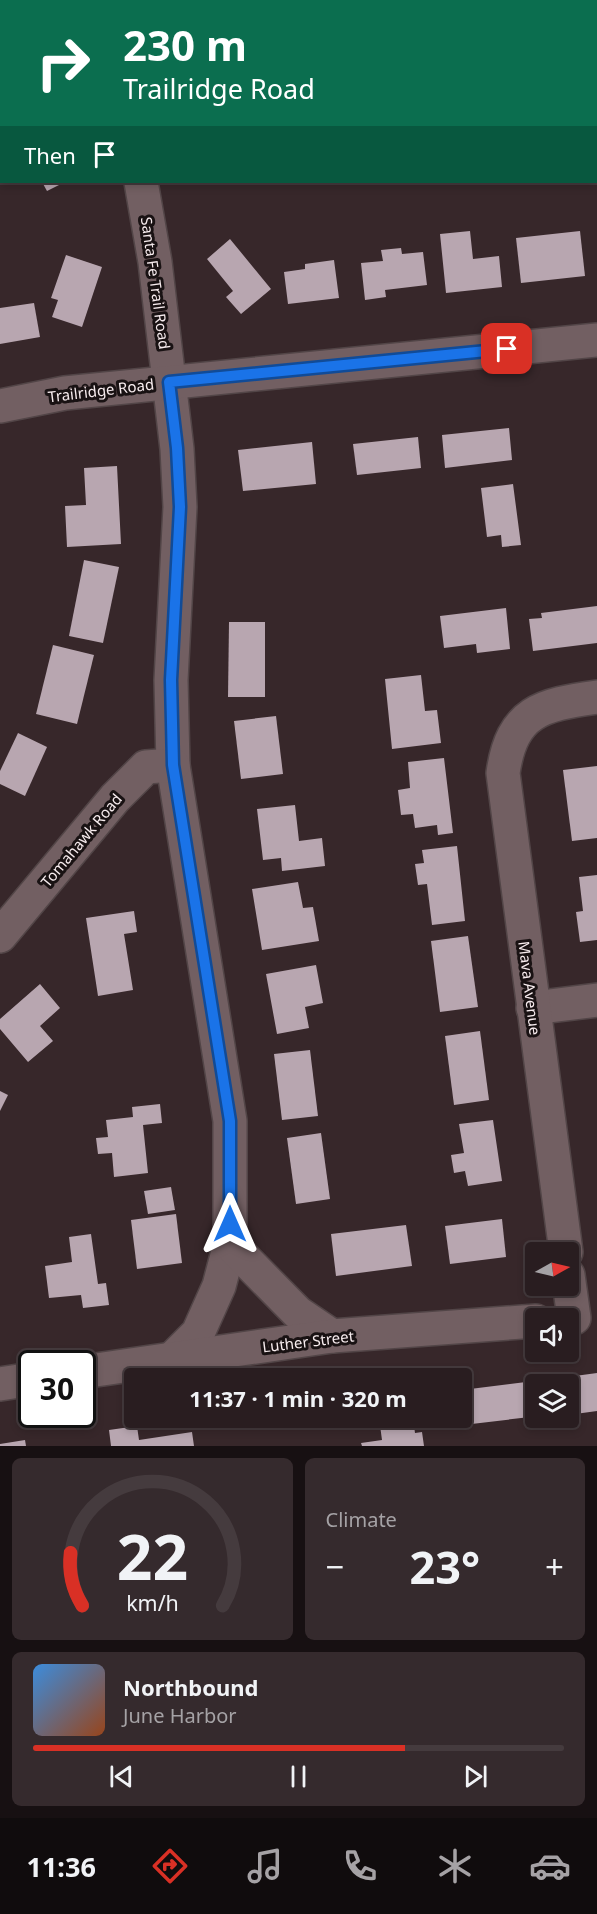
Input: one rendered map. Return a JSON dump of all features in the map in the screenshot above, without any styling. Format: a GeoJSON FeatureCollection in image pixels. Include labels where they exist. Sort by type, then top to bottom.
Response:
{"type":"FeatureCollection","features":[{"type":"Feature","properties":{"kind":"street","name":"Santa Fe Trail Road"},"geometry":{"type":"LineString","coordinates":[[141,183],[155,262],[177,448],[180,507],[171,680],[173,765],[230,1121],[230,1244],[219,1286],[198,1332],[172,1359]]}},
{"type":"Feature","properties":{"kind":"street","name":"Trailridge Road"},"geometry":{"type":"LineString","coordinates":[[0,406],[65,393],[597,340]]}},
{"type":"Feature","properties":{"kind":"street","name":"Mava Avenue"},"geometry":{"type":"LineString","coordinates":[[565,1242],[503,773],[506,752],[519,727],[538,710],[567,701],[597,697]]}},
{"type":"Feature","properties":{"kind":"street","name":"Tomahawk Road"},"geometry":{"type":"LineString","coordinates":[[0,936],[115,798],[146,767],[173,765]]}},
{"type":"Feature","properties":{"kind":"street"},"geometry":{"type":"LineString","coordinates":[[533,1008],[597,1000]]}},
{"type":"Feature","properties":{"kind":"street"},"geometry":{"type":"LineString","coordinates":[[230,1244],[298,1313],[332,1336]]}},
{"type":"Feature","properties":{"kind":"street"},"geometry":{"type":"LineString","coordinates":[[574,1296],[580,1317]]}},
{"type":"Feature","properties":{"kind":"street","name":"Luther Street"},"geometry":{"type":"LineString","coordinates":[[96,1370],[332,1336],[525,1322]]}},
{"type":"Feature","properties":{"kind":"street"},"geometry":{"type":"LineString","coordinates":[[0,1384],[18,1381]]}},
{"type":"Feature","properties":{"kind":"building"},"geometry":{"type":"Polygon","coordinates":[[[43,183],[63,183],[47,191],[43,183]]]}},
{"type":"Feature","properties":{"kind":"building"},"geometry":{"type":"Polygon","coordinates":[[[470,231],[473,259],[499,256],[502,287],[446,293],[440,234],[470,231]]]}},
{"type":"Feature","properties":{"kind":"building"},"geometry":{"type":"Polygon","coordinates":[[[580,231],[585,276],[521,283],[516,238],[580,231]]]}},
{"type":"Feature","properties":{"kind":"building"},"geometry":{"type":"Polygon","coordinates":[[[230,239],[271,289],[241,314],[226,297],[233,291],[207,259],[230,239]]]}},
{"type":"Feature","properties":{"kind":"building"},"geometry":{"type":"Polygon","coordinates":[[[401,248],[402,254],[423,252],[427,285],[385,290],[386,297],[365,300],[361,263],[383,261],[381,250],[401,248]]]}},
{"type":"Feature","properties":{"kind":"building"},"geometry":{"type":"Polygon","coordinates":[[[66,255],[102,267],[82,327],[52,317],[58,300],[51,298],[66,255]]]}},
{"type":"Feature","properties":{"kind":"building"},"geometry":{"type":"Polygon","coordinates":[[[334,260],[339,298],[288,304],[284,272],[305,269],[305,264],[334,260]]]}},
{"type":"Feature","properties":{"kind":"building"},"geometry":{"type":"Polygon","coordinates":[[[34,303],[40,337],[0,344],[0,308],[34,303]]]}},
{"type":"Feature","properties":{"kind":"building"},"geometry":{"type":"Polygon","coordinates":[[[509,428],[512,460],[445,468],[442,435],[509,428]]]}},
{"type":"Feature","properties":{"kind":"building"},"geometry":{"type":"Polygon","coordinates":[[[418,437],[421,468],[357,475],[353,444],[418,437]]]}},
{"type":"Feature","properties":{"kind":"building"},"geometry":{"type":"Polygon","coordinates":[[[312,442],[316,484],[243,491],[238,450],[312,442]]]}},
{"type":"Feature","properties":{"kind":"building"},"geometry":{"type":"Polygon","coordinates":[[[117,466],[121,544],[67,547],[65,506],[86,505],[84,468],[117,466]]]}},
{"type":"Feature","properties":{"kind":"building"},"geometry":{"type":"Polygon","coordinates":[[[513,484],[521,545],[502,547],[501,535],[487,537],[481,488],[513,484]]]}},
{"type":"Feature","properties":{"kind":"building"},"geometry":{"type":"Polygon","coordinates":[[[84,560],[119,567],[103,643],[69,636],[84,560]]]}},
{"type":"Feature","properties":{"kind":"building"},"geometry":{"type":"Polygon","coordinates":[[[597,606],[597,643],[533,651],[529,619],[542,618],[541,613],[597,606]]]}},
{"type":"Feature","properties":{"kind":"building"},"geometry":{"type":"Polygon","coordinates":[[[506,608],[510,649],[477,653],[476,644],[444,648],[440,616],[506,608]]]}},
{"type":"Feature","properties":{"kind":"building"},"geometry":{"type":"Polygon","coordinates":[[[229,622],[265,622],[265,697],[228,697],[229,622]]]}},
{"type":"Feature","properties":{"kind":"building"},"geometry":{"type":"Polygon","coordinates":[[[53,645],[94,655],[77,724],[36,714],[53,645]]]}},
{"type":"Feature","properties":{"kind":"building"},"geometry":{"type":"Polygon","coordinates":[[[421,675],[425,711],[437,710],[441,743],[392,749],[385,679],[421,675]]]}},
{"type":"Feature","properties":{"kind":"building"},"geometry":{"type":"Polygon","coordinates":[[[276,716],[283,774],[241,779],[234,721],[276,716]]]}},
{"type":"Feature","properties":{"kind":"building"},"geometry":{"type":"Polygon","coordinates":[[[18,733],[47,747],[25,796],[0,784],[0,771],[18,733]]]}},
{"type":"Feature","properties":{"kind":"building"},"geometry":{"type":"Polygon","coordinates":[[[444,758],[453,833],[438,835],[437,825],[415,828],[413,814],[401,815],[398,790],[410,788],[408,762],[444,758]]]}},
{"type":"Feature","properties":{"kind":"building"},"geometry":{"type":"Polygon","coordinates":[[[597,766],[597,838],[572,841],[563,770],[597,766]]]}},
{"type":"Feature","properties":{"kind":"building"},"geometry":{"type":"Polygon","coordinates":[[[295,805],[299,841],[322,838],[325,866],[282,871],[281,858],[263,860],[257,809],[295,805]]]}},
{"type":"Feature","properties":{"kind":"building"},"geometry":{"type":"Polygon","coordinates":[[[457,846],[465,921],[432,925],[427,884],[418,885],[415,864],[424,863],[422,850],[457,846]]]}},
{"type":"Feature","properties":{"kind":"building"},"geometry":{"type":"Polygon","coordinates":[[[597,875],[597,940],[580,942],[576,912],[583,911],[579,877],[597,875]]]}},
{"type":"Feature","properties":{"kind":"building"},"geometry":{"type":"Polygon","coordinates":[[[298,882],[303,908],[313,907],[319,941],[262,950],[252,889],[298,882]]]}},
{"type":"Feature","properties":{"kind":"building"},"geometry":{"type":"Polygon","coordinates":[[[134,911],[137,932],[124,934],[133,990],[98,996],[86,918],[134,911]]]}},
{"type":"Feature","properties":{"kind":"building"},"geometry":{"type":"Polygon","coordinates":[[[468,936],[478,1007],[440,1012],[431,941],[468,936]]]}},
{"type":"Feature","properties":{"kind":"building"},"geometry":{"type":"Polygon","coordinates":[[[316,965],[323,1003],[305,1007],[309,1028],[277,1034],[266,974],[316,965]]]}},
{"type":"Feature","properties":{"kind":"building"},"geometry":{"type":"Polygon","coordinates":[[[40,984],[60,1008],[40,1026],[53,1041],[28,1062],[0,1029],[0,1019],[40,984]]]}},
{"type":"Feature","properties":{"kind":"building"},"geometry":{"type":"Polygon","coordinates":[[[480,1031],[489,1100],[454,1105],[445,1036],[480,1031]]]}},
{"type":"Feature","properties":{"kind":"building"},"geometry":{"type":"Polygon","coordinates":[[[310,1050],[318,1116],[282,1120],[274,1054],[310,1050]]]}},
{"type":"Feature","properties":{"kind":"building"},"geometry":{"type":"Polygon","coordinates":[[[0,1091],[8,1095],[0,1111],[0,1091]]]}},
{"type":"Feature","properties":{"kind":"building"},"geometry":{"type":"Polygon","coordinates":[[[160,1104],[162,1123],[143,1125],[148,1173],[114,1177],[112,1153],[98,1154],[96,1138],[108,1137],[106,1120],[133,1117],[132,1107],[160,1104]]]}},
{"type":"Feature","properties":{"kind":"building"},"geometry":{"type":"Polygon","coordinates":[[[493,1120],[502,1181],[468,1186],[465,1171],[454,1173],[451,1155],[464,1153],[459,1124],[493,1120]]]}},
{"type":"Feature","properties":{"kind":"building"},"geometry":{"type":"Polygon","coordinates":[[[321,1133],[330,1199],[296,1204],[287,1138],[321,1133]]]}},
{"type":"Feature","properties":{"kind":"building"},"geometry":{"type":"Polygon","coordinates":[[[171,1187],[175,1210],[148,1214],[144,1191],[171,1187]]]}},
{"type":"Feature","properties":{"kind":"building"},"geometry":{"type":"Polygon","coordinates":[[[176,1214],[182,1263],[137,1269],[131,1220],[176,1214]]]}},
{"type":"Feature","properties":{"kind":"building"},"geometry":{"type":"Polygon","coordinates":[[[502,1219],[506,1257],[450,1264],[445,1226],[502,1219]]]}},
{"type":"Feature","properties":{"kind":"building"},"geometry":{"type":"Polygon","coordinates":[[[406,1225],[412,1266],[336,1276],[331,1234],[406,1225]]]}},
{"type":"Feature","properties":{"kind":"building"},"geometry":{"type":"Polygon","coordinates":[[[91,1234],[98,1284],[106,1283],[109,1305],[83,1308],[81,1295],[49,1298],[45,1266],[72,1262],[69,1237],[91,1234]]]}},
{"type":"Feature","properties":{"kind":"building"},"geometry":{"type":"Polygon","coordinates":[[[597,1373],[597,1411],[579,1413],[579,1375],[597,1373]]]}},
{"type":"Feature","properties":{"kind":"building"},"geometry":{"type":"Polygon","coordinates":[[[525,1382],[525,1418],[472,1424],[472,1389],[525,1382]]]}},
{"type":"Feature","properties":{"kind":"building"},"geometry":{"type":"Polygon","coordinates":[[[137,1428],[139,1440],[192,1432],[194,1446],[111,1446],[109,1430],[137,1428]]]}},
{"type":"Feature","properties":{"kind":"building"},"geometry":{"type":"Polygon","coordinates":[[[380,1428],[414,1428],[415,1433],[422,1432],[424,1446],[362,1446],[361,1443],[382,1440],[380,1428]]]}},
{"type":"Feature","properties":{"kind":"building"},"geometry":{"type":"Polygon","coordinates":[[[25,1440],[26,1446],[0,1446],[0,1444],[25,1440]]]}},
{"type":"Feature","properties":{"kind":"route"},"geometry":{"type":"LineString","coordinates":[[230,1224],[230,1121],[173,765],[171,680],[180,507],[177,448],[169,382],[507,349]]}}]}
